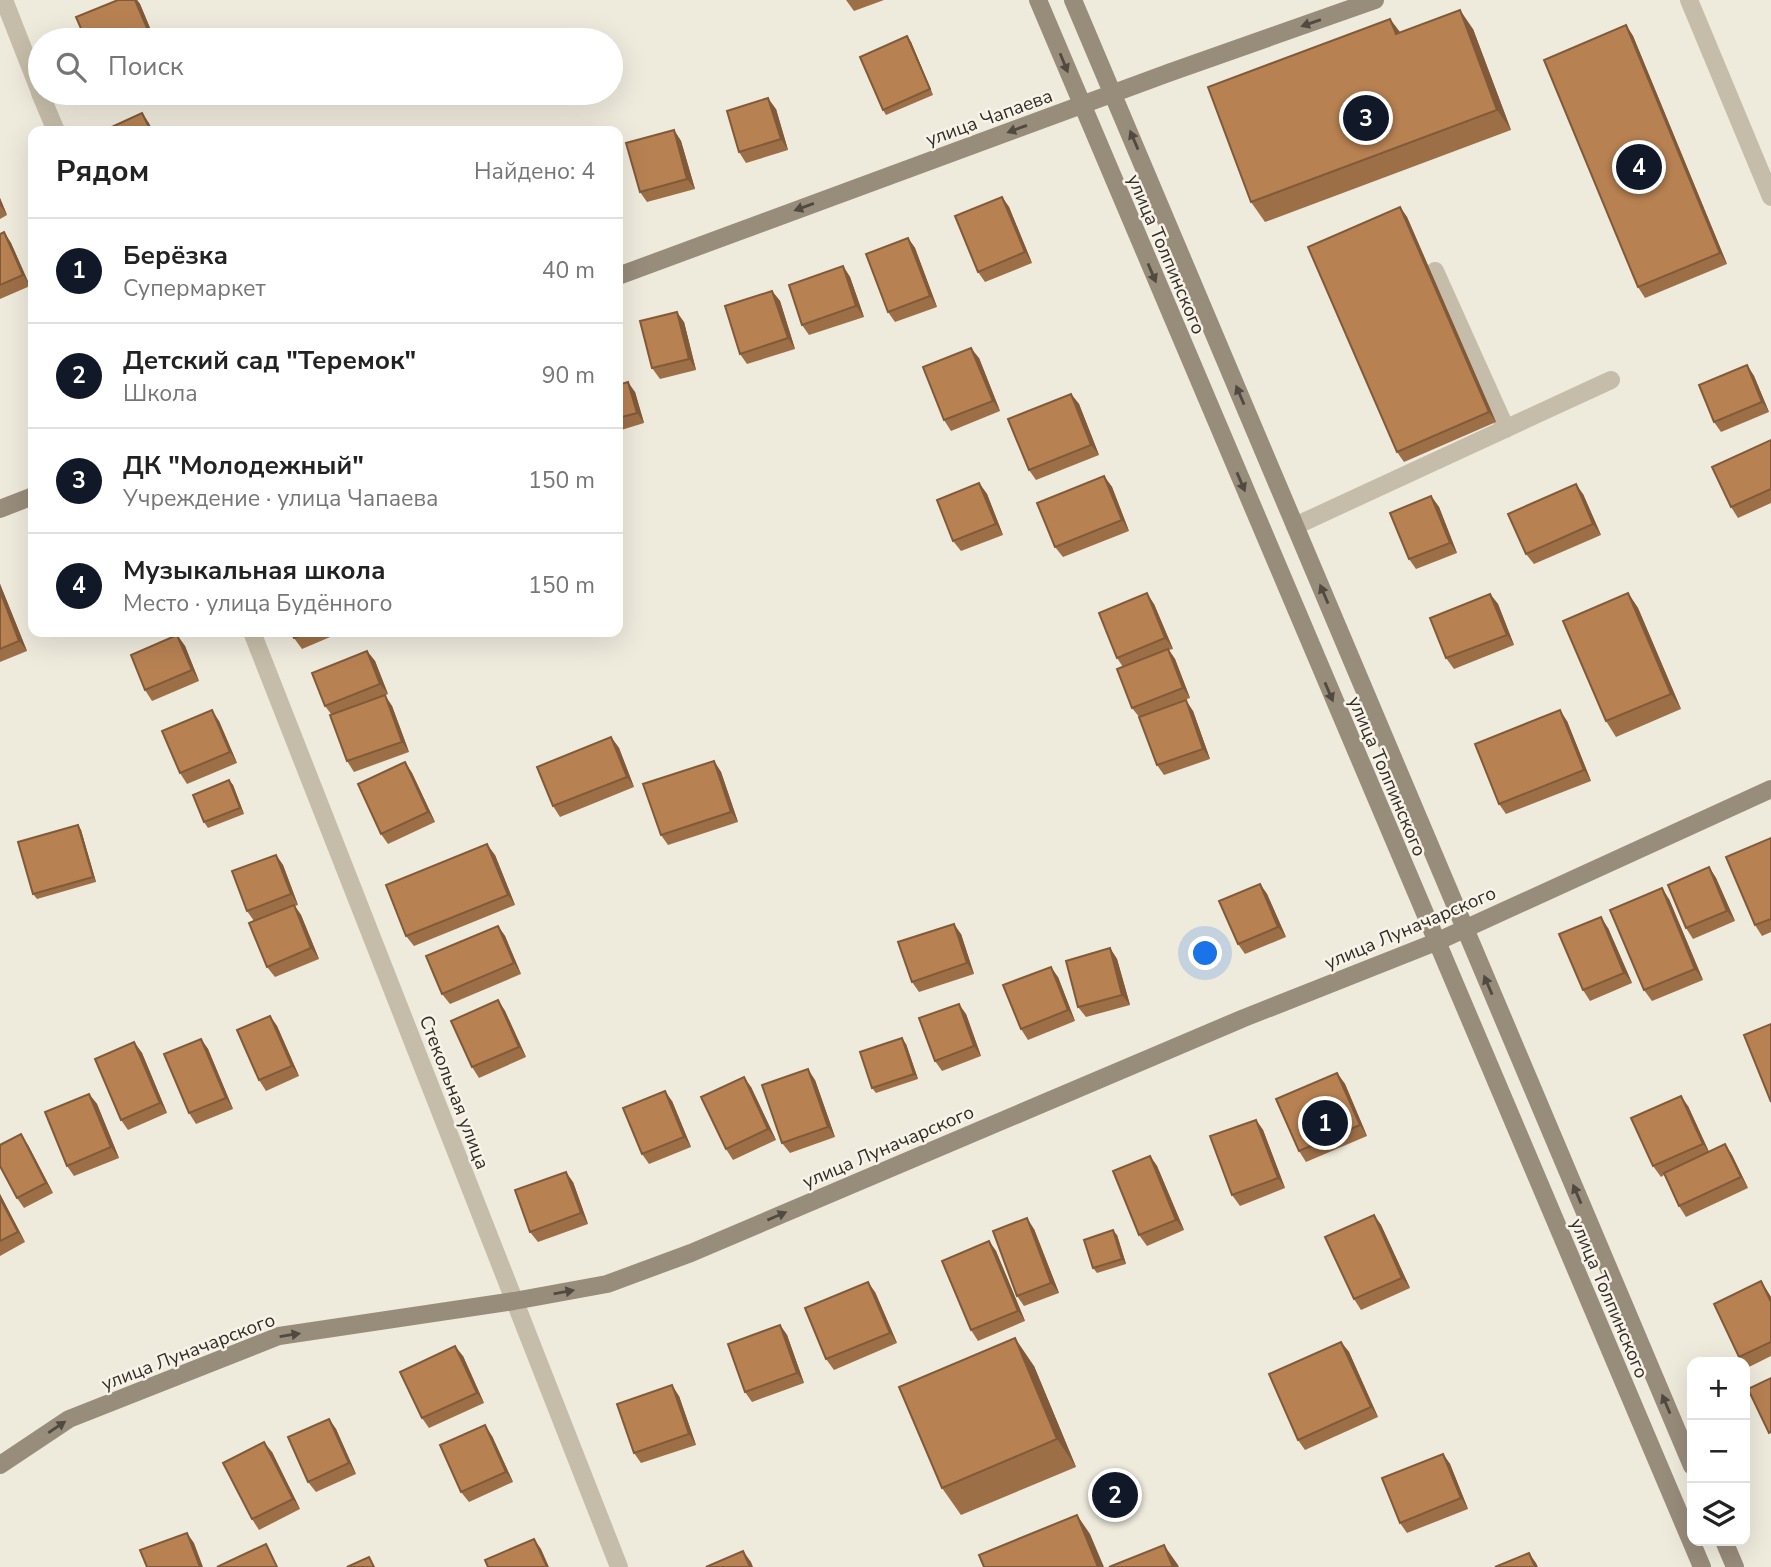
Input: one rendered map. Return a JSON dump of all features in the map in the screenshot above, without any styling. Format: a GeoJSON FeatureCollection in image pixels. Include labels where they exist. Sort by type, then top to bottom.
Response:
{"type":"FeatureCollection","features":[{"type":"Feature","properties":{"kind":"main road","name":"улица Толпинского"},"geometry":{"type":"LineString","coordinates":[[1038,0],[1702,1567]]}},
{"type":"Feature","properties":{"kind":"main road","name":"улица Толпинского"},"geometry":{"type":"LineString","coordinates":[[1073,0],[1687,1454]]}},
{"type":"Feature","properties":{"kind":"main road","name":"улица Чапаева"},"geometry":{"type":"LineString","coordinates":[[623,274],[1375,0]]}},
{"type":"Feature","properties":{"kind":"main road"},"geometry":{"type":"LineString","coordinates":[[0,509],[28,498]]}},
{"type":"Feature","properties":{"kind":"main road","name":"улица Луначарского"},"geometry":{"type":"LineString","coordinates":[[0,1465],[69,1419],[279,1336],[514,1301],[607,1284],[691,1253],[1244,1018],[1436,942],[1771,789]]}},
{"type":"Feature","properties":{"kind":"main road"},"geometry":{"type":"LineString","coordinates":[[1726,1546],[1735,1567]]}},
{"type":"Feature","properties":{"kind":"street"},"geometry":{"type":"LineString","coordinates":[[4,0],[28,61]]}},
{"type":"Feature","properties":{"kind":"street"},"geometry":{"type":"LineString","coordinates":[[1689,0],[1771,197]]}},
{"type":"Feature","properties":{"kind":"street"},"geometry":{"type":"LineString","coordinates":[[45,105],[54,126]]}},
{"type":"Feature","properties":{"kind":"street"},"geometry":{"type":"LineString","coordinates":[[1435,271],[1506,429]]}},
{"type":"Feature","properties":{"kind":"street"},"geometry":{"type":"LineString","coordinates":[[1295,526],[1611,380]]}},
{"type":"Feature","properties":{"kind":"street","name":"Стекольная улица"},"geometry":{"type":"LineString","coordinates":[[254,637],[619,1567]]}},
{"type":"Feature","properties":{"kind":"building"},"geometry":{"type":"Polygon","coordinates":[[[118,0],[135,0],[147,28],[81,28],[76,17],[118,0]]]}},
{"type":"Feature","properties":{"kind":"building"},"geometry":{"type":"Polygon","coordinates":[[[1460,10],[1497,110],[1251,202],[1208,87],[1390,19],[1396,34],[1460,10]]]}},
{"type":"Feature","properties":{"kind":"building"},"geometry":{"type":"Polygon","coordinates":[[[1626,25],[1720,253],[1638,287],[1544,60],[1626,25]]]}},
{"type":"Feature","properties":{"kind":"building"},"geometry":{"type":"Polygon","coordinates":[[[907,36],[930,89],[883,110],[860,57],[907,36]]]}},
{"type":"Feature","properties":{"kind":"building"},"geometry":{"type":"Polygon","coordinates":[[[768,98],[781,139],[739,152],[727,111],[768,98]]]}},
{"type":"Feature","properties":{"kind":"building"},"geometry":{"type":"Polygon","coordinates":[[[142,113],[148,126],[114,126],[142,113]]]}},
{"type":"Feature","properties":{"kind":"building"},"geometry":{"type":"Polygon","coordinates":[[[674,130],[687,179],[640,192],[626,143],[674,130]]]}},
{"type":"Feature","properties":{"kind":"building"},"geometry":{"type":"Polygon","coordinates":[[[1002,197],[1025,252],[978,272],[955,216],[1002,197]]]}},
{"type":"Feature","properties":{"kind":"building"},"geometry":{"type":"Polygon","coordinates":[[[1400,207],[1489,412],[1397,452],[1308,247],[1400,207]]]}},
{"type":"Feature","properties":{"kind":"building"},"geometry":{"type":"Polygon","coordinates":[[[4,232],[23,275],[0,285],[0,234],[4,232]]]}},
{"type":"Feature","properties":{"kind":"building"},"geometry":{"type":"Polygon","coordinates":[[[908,238],[930,296],[888,312],[866,254],[908,238]]]}},
{"type":"Feature","properties":{"kind":"building"},"geometry":{"type":"Polygon","coordinates":[[[843,266],[856,306],[802,325],[789,285],[843,266]]]}},
{"type":"Feature","properties":{"kind":"building"},"geometry":{"type":"Polygon","coordinates":[[[772,291],[788,338],[740,354],[725,306],[772,291]]]}},
{"type":"Feature","properties":{"kind":"building"},"geometry":{"type":"Polygon","coordinates":[[[677,312],[689,359],[652,368],[640,321],[677,312]]]}},
{"type":"Feature","properties":{"kind":"building"},"geometry":{"type":"Polygon","coordinates":[[[971,348],[993,401],[944,420],[923,367],[971,348]]]}},
{"type":"Feature","properties":{"kind":"building"},"geometry":{"type":"Polygon","coordinates":[[[1747,365],[1762,402],[1714,422],[1699,385],[1747,365]]]}},
{"type":"Feature","properties":{"kind":"building"},"geometry":{"type":"Polygon","coordinates":[[[628,382],[637,413],[623,417],[623,384],[628,382]]]}},
{"type":"Feature","properties":{"kind":"building"},"geometry":{"type":"Polygon","coordinates":[[[1071,394],[1091,445],[1029,470],[1008,419],[1071,394]]]}},
{"type":"Feature","properties":{"kind":"building"},"geometry":{"type":"Polygon","coordinates":[[[1771,440],[1771,489],[1731,507],[1712,467],[1771,440]]]}},
{"type":"Feature","properties":{"kind":"building"},"geometry":{"type":"Polygon","coordinates":[[[1104,476],[1122,520],[1055,547],[1037,503],[1104,476]]]}},
{"type":"Feature","properties":{"kind":"building"},"geometry":{"type":"Polygon","coordinates":[[[979,483],[996,524],[953,541],[937,500],[979,483]]]}},
{"type":"Feature","properties":{"kind":"building"},"geometry":{"type":"Polygon","coordinates":[[[1576,484],[1593,524],[1526,554],[1508,514],[1576,484]]]}},
{"type":"Feature","properties":{"kind":"building"},"geometry":{"type":"Polygon","coordinates":[[[1431,496],[1450,543],[1409,559],[1390,513],[1431,496]]]}},
{"type":"Feature","properties":{"kind":"building"},"geometry":{"type":"Polygon","coordinates":[[[0,591],[19,641],[0,649],[0,591]]]}},
{"type":"Feature","properties":{"kind":"building"},"geometry":{"type":"Polygon","coordinates":[[[1147,593],[1165,638],[1117,658],[1099,613],[1147,593]]]}},
{"type":"Feature","properties":{"kind":"building"},"geometry":{"type":"Polygon","coordinates":[[[1628,593],[1671,694],[1606,721],[1563,621],[1628,593]]]}},
{"type":"Feature","properties":{"kind":"building"},"geometry":{"type":"Polygon","coordinates":[[[1490,594],[1507,635],[1446,658],[1430,618],[1490,594]]]}},
{"type":"Feature","properties":{"kind":"building"},"geometry":{"type":"Polygon","coordinates":[[[178,637],[192,670],[145,690],[131,655],[178,637]]]}},
{"type":"Feature","properties":{"kind":"building"},"geometry":{"type":"Polygon","coordinates":[[[1168,649],[1183,688],[1132,708],[1117,669],[1168,649]]]}},
{"type":"Feature","properties":{"kind":"building"},"geometry":{"type":"Polygon","coordinates":[[[367,651],[380,684],[325,706],[312,673],[367,651]]]}},
{"type":"Feature","properties":{"kind":"building"},"geometry":{"type":"Polygon","coordinates":[[[385,695],[402,742],[347,761],[330,715],[385,695]]]}},
{"type":"Feature","properties":{"kind":"building"},"geometry":{"type":"Polygon","coordinates":[[[1186,700],[1203,749],[1157,765],[1139,717],[1186,700]]]}},
{"type":"Feature","properties":{"kind":"building"},"geometry":{"type":"Polygon","coordinates":[[[212,710],[230,752],[180,773],[162,731],[212,710]]]}},
{"type":"Feature","properties":{"kind":"building"},"geometry":{"type":"Polygon","coordinates":[[[1560,710],[1584,770],[1499,804],[1475,744],[1560,710]]]}},
{"type":"Feature","properties":{"kind":"building"},"geometry":{"type":"Polygon","coordinates":[[[611,737],[627,777],[553,806],[537,767],[611,737]]]}},
{"type":"Feature","properties":{"kind":"building"},"geometry":{"type":"Polygon","coordinates":[[[714,761],[731,812],[661,835],[643,784],[714,761]]]}},
{"type":"Feature","properties":{"kind":"building"},"geometry":{"type":"Polygon","coordinates":[[[405,762],[428,812],[381,834],[358,784],[405,762]]]}},
{"type":"Feature","properties":{"kind":"building"},"geometry":{"type":"Polygon","coordinates":[[[229,780],[240,808],[204,822],[193,795],[229,780]]]}},
{"type":"Feature","properties":{"kind":"building"},"geometry":{"type":"Polygon","coordinates":[[[78,825],[93,877],[33,894],[18,842],[78,825]]]}},
{"type":"Feature","properties":{"kind":"building"},"geometry":{"type":"Polygon","coordinates":[[[1771,838],[1771,919],[1755,925],[1726,857],[1771,838]]]}},
{"type":"Feature","properties":{"kind":"building"},"geometry":{"type":"Polygon","coordinates":[[[487,844],[508,895],[406,936],[386,885],[487,844]]]}},
{"type":"Feature","properties":{"kind":"building"},"geometry":{"type":"Polygon","coordinates":[[[276,855],[291,894],[247,911],[232,871],[276,855]]]}},
{"type":"Feature","properties":{"kind":"building"},"geometry":{"type":"Polygon","coordinates":[[[1709,867],[1727,911],[1686,928],[1668,885],[1709,867]]]}},
{"type":"Feature","properties":{"kind":"building"},"geometry":{"type":"Polygon","coordinates":[[[1260,884],[1278,927],[1238,944],[1219,901],[1260,884]]]}},
{"type":"Feature","properties":{"kind":"building"},"geometry":{"type":"Polygon","coordinates":[[[1662,888],[1695,969],[1644,990],[1610,910],[1662,888]]]}},
{"type":"Feature","properties":{"kind":"building"},"geometry":{"type":"Polygon","coordinates":[[[294,905],[311,948],[267,967],[249,923],[294,905]]]}},
{"type":"Feature","properties":{"kind":"building"},"geometry":{"type":"Polygon","coordinates":[[[1601,917],[1624,973],[1583,990],[1559,934],[1601,917]]]}},
{"type":"Feature","properties":{"kind":"building"},"geometry":{"type":"Polygon","coordinates":[[[954,924],[967,963],[912,982],[898,942],[954,924]]]}},
{"type":"Feature","properties":{"kind":"building"},"geometry":{"type":"Polygon","coordinates":[[[498,926],[514,963],[442,994],[426,956],[498,926]]]}},
{"type":"Feature","properties":{"kind":"building"},"geometry":{"type":"Polygon","coordinates":[[[1110,948],[1122,995],[1078,1007],[1066,961],[1110,948]]]}},
{"type":"Feature","properties":{"kind":"building"},"geometry":{"type":"Polygon","coordinates":[[[1051,967],[1068,1010],[1021,1029],[1003,985],[1051,967]]]}},
{"type":"Feature","properties":{"kind":"building"},"geometry":{"type":"Polygon","coordinates":[[[498,1000],[519,1047],[472,1067],[451,1021],[498,1000]]]}},
{"type":"Feature","properties":{"kind":"building"},"geometry":{"type":"Polygon","coordinates":[[[959,1004],[974,1046],[935,1061],[919,1018],[959,1004]]]}},
{"type":"Feature","properties":{"kind":"building"},"geometry":{"type":"Polygon","coordinates":[[[270,1016],[292,1066],[259,1080],[237,1030],[270,1016]]]}},
{"type":"Feature","properties":{"kind":"building"},"geometry":{"type":"Polygon","coordinates":[[[1771,1024],[1771,1102],[1744,1035],[1771,1024]]]}},
{"type":"Feature","properties":{"kind":"building"},"geometry":{"type":"Polygon","coordinates":[[[902,1038],[914,1074],[872,1088],[860,1052],[902,1038]]]}},
{"type":"Feature","properties":{"kind":"building"},"geometry":{"type":"Polygon","coordinates":[[[201,1039],[226,1098],[189,1113],[164,1054],[201,1039]]]}},
{"type":"Feature","properties":{"kind":"building"},"geometry":{"type":"Polygon","coordinates":[[[134,1042],[160,1103],[121,1120],[95,1059],[134,1042]]]}},
{"type":"Feature","properties":{"kind":"building"},"geometry":{"type":"Polygon","coordinates":[[[808,1069],[828,1127],[782,1143],[762,1085],[808,1069]]]}},
{"type":"Feature","properties":{"kind":"building"},"geometry":{"type":"Polygon","coordinates":[[[1337,1073],[1360,1125],[1299,1151],[1276,1099],[1337,1073]]]}},
{"type":"Feature","properties":{"kind":"building"},"geometry":{"type":"Polygon","coordinates":[[[744,1077],[768,1129],[726,1149],[701,1097],[744,1077]]]}},
{"type":"Feature","properties":{"kind":"building"},"geometry":{"type":"Polygon","coordinates":[[[665,1091],[684,1137],[642,1154],[623,1108],[665,1091]]]}},
{"type":"Feature","properties":{"kind":"building"},"geometry":{"type":"Polygon","coordinates":[[[89,1094],[111,1147],[67,1166],[45,1112],[89,1094]]]}},
{"type":"Feature","properties":{"kind":"building"},"geometry":{"type":"Polygon","coordinates":[[[1681,1096],[1703,1144],[1653,1166],[1631,1118],[1681,1096]]]}},
{"type":"Feature","properties":{"kind":"building"},"geometry":{"type":"Polygon","coordinates":[[[1256,1120],[1278,1178],[1232,1195],[1210,1136],[1256,1120]]]}},
{"type":"Feature","properties":{"kind":"building"},"geometry":{"type":"Polygon","coordinates":[[[21,1134],[46,1183],[17,1198],[0,1166],[0,1145],[21,1134]]]}},
{"type":"Feature","properties":{"kind":"building"},"geometry":{"type":"Polygon","coordinates":[[[1725,1144],[1741,1177],[1679,1206],[1664,1173],[1725,1144]]]}},
{"type":"Feature","properties":{"kind":"building"},"geometry":{"type":"Polygon","coordinates":[[[1150,1156],[1176,1220],[1139,1235],[1113,1171],[1150,1156]]]}},
{"type":"Feature","properties":{"kind":"building"},"geometry":{"type":"Polygon","coordinates":[[[566,1172],[581,1213],[530,1232],[515,1190],[566,1172]]]}},
{"type":"Feature","properties":{"kind":"building"},"geometry":{"type":"Polygon","coordinates":[[[0,1198],[18,1232],[0,1241],[0,1198]]]}},
{"type":"Feature","properties":{"kind":"building"},"geometry":{"type":"Polygon","coordinates":[[[1374,1215],[1402,1278],[1354,1299],[1325,1237],[1374,1215]]]}},
{"type":"Feature","properties":{"kind":"building"},"geometry":{"type":"Polygon","coordinates":[[[1027,1218],[1051,1283],[1017,1296],[993,1231],[1027,1218]]]}},
{"type":"Feature","properties":{"kind":"building"},"geometry":{"type":"Polygon","coordinates":[[[1113,1230],[1122,1259],[1093,1268],[1084,1240],[1113,1230]]]}},
{"type":"Feature","properties":{"kind":"building"},"geometry":{"type":"Polygon","coordinates":[[[989,1241],[1018,1311],[971,1330],[942,1261],[989,1241]]]}},
{"type":"Feature","properties":{"kind":"building"},"geometry":{"type":"Polygon","coordinates":[[[1761,1281],[1771,1302],[1771,1342],[1739,1357],[1714,1304],[1761,1281]]]}},
{"type":"Feature","properties":{"kind":"building"},"geometry":{"type":"Polygon","coordinates":[[[868,1282],[890,1333],[826,1359],[805,1308],[868,1282]]]}},
{"type":"Feature","properties":{"kind":"building"},"geometry":{"type":"Polygon","coordinates":[[[780,1325],[797,1373],[745,1392],[728,1344],[780,1325]]]}},
{"type":"Feature","properties":{"kind":"building"},"geometry":{"type":"Polygon","coordinates":[[[1015,1338],[1057,1439],[942,1488],[899,1387],[1015,1338]]]}},
{"type":"Feature","properties":{"kind":"building"},"geometry":{"type":"Polygon","coordinates":[[[1341,1342],[1371,1407],[1298,1440],[1269,1374],[1341,1342]]]}},
{"type":"Feature","properties":{"kind":"building"},"geometry":{"type":"Polygon","coordinates":[[[455,1346],[477,1393],[422,1418],[400,1372],[455,1346]]]}},
{"type":"Feature","properties":{"kind":"building"},"geometry":{"type":"Polygon","coordinates":[[[1771,1378],[1769,1433],[1750,1393],[1750,1388],[1771,1378]]]}},
{"type":"Feature","properties":{"kind":"building"},"geometry":{"type":"Polygon","coordinates":[[[672,1385],[689,1434],[634,1453],[617,1404],[672,1385]]]}},
{"type":"Feature","properties":{"kind":"building"},"geometry":{"type":"Polygon","coordinates":[[[329,1419],[349,1463],[308,1482],[288,1437],[329,1419]]]}},
{"type":"Feature","properties":{"kind":"building"},"geometry":{"type":"Polygon","coordinates":[[[485,1425],[506,1472],[461,1492],[440,1445],[485,1425]]]}},
{"type":"Feature","properties":{"kind":"building"},"geometry":{"type":"Polygon","coordinates":[[[264,1442],[293,1499],[252,1519],[223,1463],[264,1442]]]}},
{"type":"Feature","properties":{"kind":"building"},"geometry":{"type":"Polygon","coordinates":[[[1443,1454],[1461,1498],[1400,1523],[1382,1478],[1443,1454]]]}},
{"type":"Feature","properties":{"kind":"building"},"geometry":{"type":"Polygon","coordinates":[[[1077,1515],[1098,1567],[984,1567],[979,1555],[1077,1515]]]}},
{"type":"Feature","properties":{"kind":"building"},"geometry":{"type":"Polygon","coordinates":[[[187,1533],[200,1567],[147,1567],[140,1550],[187,1533]]]}},
{"type":"Feature","properties":{"kind":"building"},"geometry":{"type":"Polygon","coordinates":[[[534,1539],[547,1567],[488,1567],[485,1560],[534,1539]]]}},
{"type":"Feature","properties":{"kind":"building"},"geometry":{"type":"Polygon","coordinates":[[[266,1544],[277,1567],[217,1567],[266,1544]]]}},
{"type":"Feature","properties":{"kind":"building"},"geometry":{"type":"Polygon","coordinates":[[[1164,1545],[1173,1567],[1109,1567],[1164,1545]]]}},
{"type":"Feature","properties":{"kind":"building"},"geometry":{"type":"Polygon","coordinates":[[[743,1551],[750,1567],[706,1567],[743,1551]]]}},
{"type":"Feature","properties":{"kind":"building"},"geometry":{"type":"Polygon","coordinates":[[[1529,1553],[1535,1567],[1495,1567],[1529,1553]]]}},
{"type":"Feature","properties":{"kind":"building"},"geometry":{"type":"Polygon","coordinates":[[[369,1557],[374,1567],[347,1567],[369,1557]]]}},
{"type":"Feature","properties":{"kind":"place","name":"ДК \"Молодежный\""},"geometry":{"type":"Point","coordinates":[1366,118]}},
{"type":"Feature","properties":{"kind":"place","name":"Музыкальная школа"},"geometry":{"type":"Point","coordinates":[1639,167]}},
{"type":"Feature","properties":{"kind":"place","name":"Берёзка"},"geometry":{"type":"Point","coordinates":[1325,1123]}},
{"type":"Feature","properties":{"kind":"place","name":"Детский сад \"Теремок\""},"geometry":{"type":"Point","coordinates":[1115,1495]}}]}
